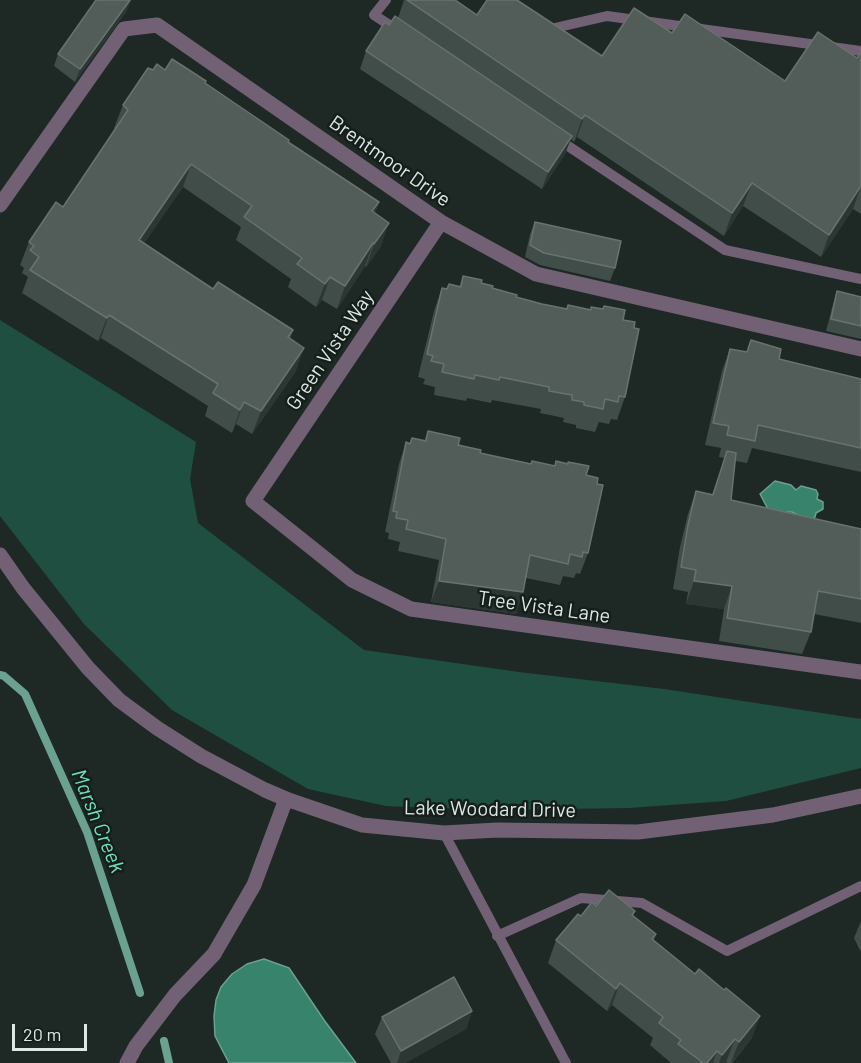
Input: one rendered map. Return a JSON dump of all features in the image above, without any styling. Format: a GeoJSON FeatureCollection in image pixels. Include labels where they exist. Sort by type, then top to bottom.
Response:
{"type":"FeatureCollection","features":[{"type":"Feature","properties":{"kind":"street","name":"Brentmoor Drive"},"geometry":{"type":"LineString","coordinates":[[0,205],[124,29],[157,25],[441,222],[536,274],[861,349]]}},
{"type":"Feature","properties":{"kind":"street","name":"Green Vista Way"},"geometry":{"type":"LineString","coordinates":[[253,501],[441,222]]}},
{"type":"Feature","properties":{"kind":"street","name":"Tree Vista Lane"},"geometry":{"type":"LineString","coordinates":[[253,501],[352,580],[411,609],[861,672]]}},
{"type":"Feature","properties":{"kind":"street","name":"Lake Woodard Drive"},"geometry":{"type":"LineString","coordinates":[[0,555],[88,668],[119,700],[201,756],[286,800],[362,825],[444,833],[497,830],[638,832],[772,815],[861,796]]}},
{"type":"Feature","properties":{"kind":"street"},"geometry":{"type":"LineString","coordinates":[[127,1063],[135,1046],[175,994],[214,954],[254,885],[286,800]]}},
{"type":"Feature","properties":{"kind":"lane"},"geometry":{"type":"LineString","coordinates":[[386,0],[375,15],[404,35]]}},
{"type":"Feature","properties":{"kind":"lane"},"geometry":{"type":"LineString","coordinates":[[535,24],[544,30],[607,16],[861,51]]}},
{"type":"Feature","properties":{"kind":"lane"},"geometry":{"type":"LineString","coordinates":[[549,134],[725,250],[861,279]]}},
{"type":"Feature","properties":{"kind":"lane"},"geometry":{"type":"LineString","coordinates":[[444,833],[566,1063]]}},
{"type":"Feature","properties":{"kind":"lane"},"geometry":{"type":"LineString","coordinates":[[497,936],[581,898],[642,903],[727,951],[861,886]]}},
{"type":"Feature","properties":{"kind":"shaded area"},"geometry":{"type":"Polygon","coordinates":[[[0,320],[196,442],[190,479],[198,523],[364,650],[519,672],[664,689],[861,719],[861,768],[726,801],[629,808],[491,810],[386,806],[308,789],[172,710],[84,624],[0,516],[0,320]]]}},
{"type":"Feature","properties":{"kind":"shaded area"},"geometry":{"type":"Polygon","coordinates":[[[775,481],[791,485],[796,490],[801,486],[816,490],[817,499],[823,502],[823,509],[816,513],[810,521],[792,512],[787,512],[785,515],[769,511],[760,494],[775,481]]]}},
{"type":"Feature","properties":{"kind":"shaded area"},"geometry":{"type":"Polygon","coordinates":[[[264,959],[289,968],[356,1063],[229,1063],[215,1036],[216,1000],[221,987],[232,974],[247,964],[264,959]]]}},
{"type":"Feature","properties":{"kind":"building"},"geometry":{"type":"Polygon","coordinates":[[[96,0],[130,0],[80,69],[58,54],[96,0]]]}},
{"type":"Feature","properties":{"kind":"building"},"geometry":{"type":"Polygon","coordinates":[[[407,0],[455,0],[477,15],[487,0],[517,0],[602,56],[634,8],[672,33],[685,14],[785,81],[818,32],[857,58],[861,51],[861,186],[829,235],[752,183],[732,213],[585,115],[582,119],[407,0]]]}},
{"type":"Feature","properties":{"kind":"building"},"geometry":{"type":"Polygon","coordinates":[[[395,16],[572,136],[548,172],[366,51],[385,22],[389,25],[395,16]]]}},
{"type":"Feature","properties":{"kind":"building"},"geometry":{"type":"Polygon","coordinates":[[[172,59],[289,140],[288,142],[379,202],[372,211],[389,223],[345,286],[330,277],[325,284],[297,264],[302,258],[244,217],[252,206],[191,164],[139,240],[213,289],[218,282],[293,330],[288,337],[304,348],[261,411],[244,402],[240,410],[213,393],[218,384],[109,315],[107,318],[30,270],[39,257],[30,250],[34,246],[29,242],[56,202],[63,207],[128,110],[123,105],[148,68],[153,70],[157,64],[165,70],[172,59]]]}},
{"type":"Feature","properties":{"kind":"building"},"geometry":{"type":"Polygon","coordinates":[[[535,222],[621,241],[615,268],[544,253],[530,245],[535,222]]]}},
{"type":"Feature","properties":{"kind":"building"},"geometry":{"type":"Polygon","coordinates":[[[463,276],[482,280],[481,283],[493,286],[492,288],[542,304],[567,309],[568,305],[591,310],[591,307],[603,309],[604,306],[625,310],[623,320],[635,322],[634,328],[639,329],[625,397],[619,396],[618,402],[605,399],[603,409],[572,400],[572,395],[549,391],[549,387],[500,377],[499,380],[475,375],[474,379],[442,372],[444,364],[431,361],[433,356],[427,354],[442,288],[447,289],[449,284],[461,287],[463,276]]]}},
{"type":"Feature","properties":{"kind":"building"},"geometry":{"type":"Polygon","coordinates":[[[837,291],[861,297],[861,326],[831,319],[837,291]]]}},
{"type":"Feature","properties":{"kind":"building"},"geometry":{"type":"Polygon","coordinates":[[[751,340],[781,349],[779,359],[861,379],[861,448],[758,425],[755,441],[727,435],[729,426],[713,423],[730,349],[747,352],[751,340]]]}},
{"type":"Feature","properties":{"kind":"building"},"geometry":{"type":"Polygon","coordinates":[[[428,431],[460,438],[458,445],[481,450],[480,453],[531,464],[532,461],[555,466],[556,461],[589,466],[586,475],[598,478],[597,484],[603,485],[588,553],[583,552],[582,557],[570,554],[568,564],[530,555],[523,592],[439,581],[446,539],[406,529],[408,520],[396,518],[397,512],[393,511],[406,442],[410,444],[412,438],[426,441],[428,431]]]}},
{"type":"Feature","properties":{"kind":"building"},"geometry":{"type":"Polygon","coordinates":[[[727,451],[736,453],[731,500],[861,529],[861,599],[818,591],[811,632],[727,618],[732,586],[694,581],[696,570],[681,567],[696,491],[713,495],[727,451]]]}},
{"type":"Feature","properties":{"kind":"building"},"geometry":{"type":"Polygon","coordinates":[[[609,890],[635,911],[632,915],[656,934],[652,939],[695,974],[699,969],[760,1016],[739,1042],[735,1039],[722,1055],[717,1051],[707,1063],[700,1063],[702,1062],[678,1044],[681,1040],[659,1023],[663,1017],[620,983],[616,989],[556,940],[578,914],[581,916],[592,902],[596,906],[609,890]]]}},
{"type":"Feature","properties":{"kind":"building"},"geometry":{"type":"Polygon","coordinates":[[[454,977],[472,1011],[401,1051],[382,1017],[454,977]]]}},
{"type":"Feature","properties":{"kind":"waterway","name":"Marsh Creek"},"geometry":{"type":"LineString","coordinates":[[0,675],[25,694],[87,832],[140,993]]}},
{"type":"Feature","properties":{"kind":"waterway","name":"Marsh Creek"},"geometry":{"type":"LineString","coordinates":[[164,1041],[169,1063]]}}]}
